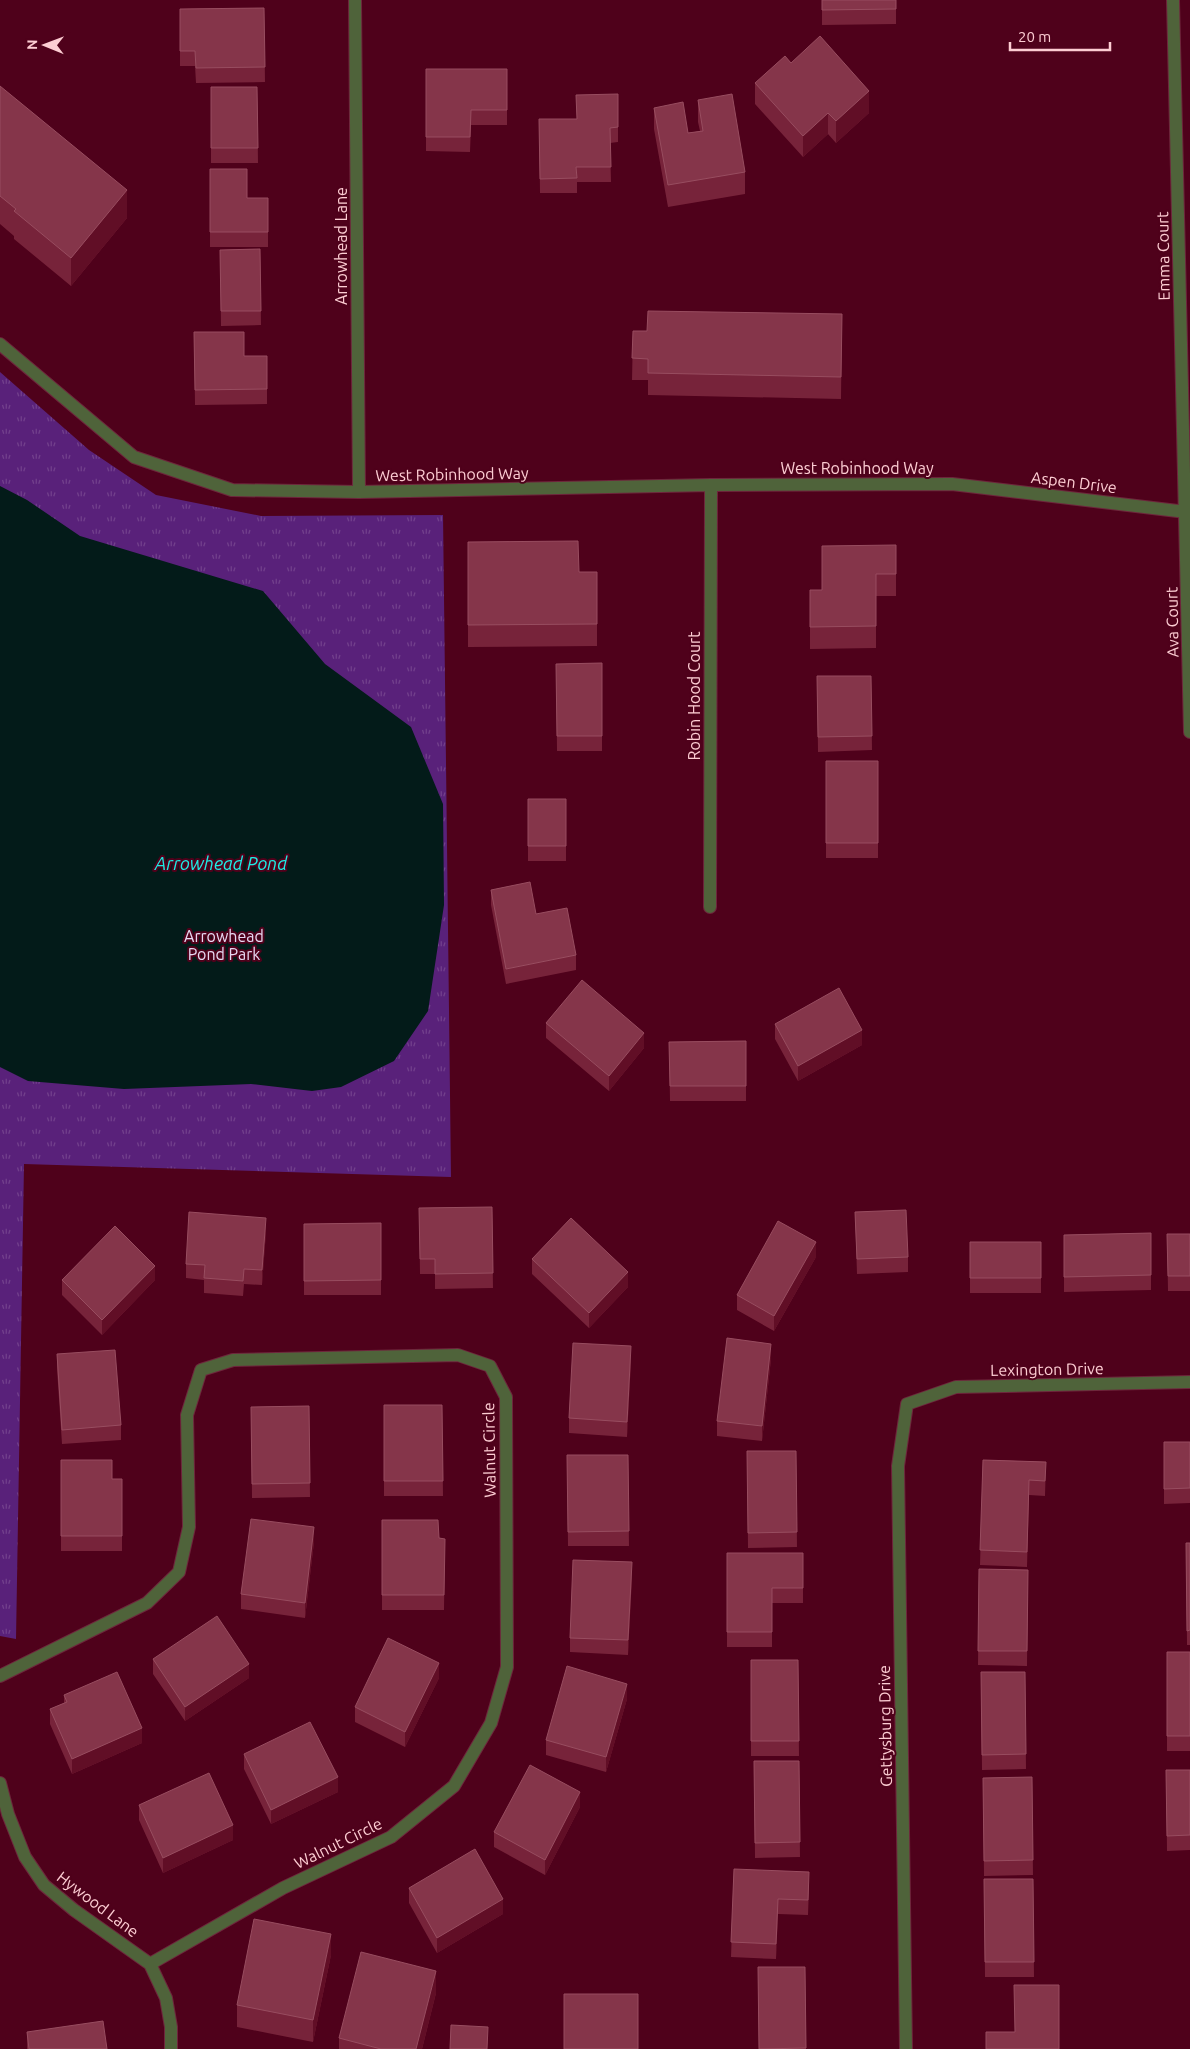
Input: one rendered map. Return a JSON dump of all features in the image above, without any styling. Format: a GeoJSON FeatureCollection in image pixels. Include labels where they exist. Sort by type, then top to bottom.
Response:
{"type":"FeatureCollection","features":[{"type":"Feature","properties":{"kind":"street","name":"Arrowhead Lane"},"geometry":{"type":"LineString","coordinates":[[355,0],[359,492]]}},
{"type":"Feature","properties":{"kind":"street","name":"Emma Court"},"geometry":{"type":"LineString","coordinates":[[1173,0],[1188,514]]}},
{"type":"Feature","properties":{"kind":"street","name":"West Robinhood Way"},"geometry":{"type":"LineString","coordinates":[[0,344],[134,457],[232,490],[359,492],[711,485],[952,484]]}},
{"type":"Feature","properties":{"kind":"street","name":"Aspen Drive"},"geometry":{"type":"LineString","coordinates":[[952,484],[1188,514]]}},
{"type":"Feature","properties":{"kind":"street","name":"Robin Hood Court"},"geometry":{"type":"LineString","coordinates":[[710,907],[711,485]]}},
{"type":"Feature","properties":{"kind":"street","name":"Ava Court"},"geometry":{"type":"LineString","coordinates":[[1188,514],[1190,732]]}},
{"type":"Feature","properties":{"kind":"street","name":"Walnut Circle"},"geometry":{"type":"LineString","coordinates":[[0,1676],[147,1603],[179,1572],[189,1527],[187,1415],[201,1370],[233,1360],[458,1355],[490,1366],[506,1397],[507,1657],[507,1667],[491,1724],[454,1786],[392,1837],[283,1888],[150,1964]]}},
{"type":"Feature","properties":{"kind":"street","name":"Lexington Drive"},"geometry":{"type":"LineString","coordinates":[[907,1404],[956,1387],[1190,1382]]}},
{"type":"Feature","properties":{"kind":"street","name":"Gettysburg Drive"},"geometry":{"type":"LineString","coordinates":[[906,2049],[898,1466],[907,1404]]}},
{"type":"Feature","properties":{"kind":"street","name":"Hywood Lane"},"geometry":{"type":"LineString","coordinates":[[0,1783],[8,1814],[25,1857],[44,1886],[74,1910],[150,1964],[166,1998],[171,2028],[171,2049]]}},
{"type":"Feature","properties":{"kind":"green space","name":"Arrowhead Pond"},"geometry":{"type":"Polygon","coordinates":[[[0,372],[89,450],[156,495],[261,516],[443,515],[451,1177],[24,1164],[16,1639],[0,1636],[0,372]]]}},
{"type":"Feature","properties":{"kind":"water","name":"Arrowhead Pond"},"geometry":{"type":"Polygon","coordinates":[[[0,486],[27,500],[80,536],[263,591],[325,664],[411,727],[443,804],[444,905],[428,1011],[394,1061],[341,1087],[312,1091],[251,1084],[124,1089],[28,1081],[0,1067],[0,486]]]}},
{"type":"Feature","properties":{"kind":"building"},"geometry":{"type":"Polygon","coordinates":[[[822,0],[896,0],[896,9],[822,10],[822,0]]]}},
{"type":"Feature","properties":{"kind":"building"},"geometry":{"type":"Polygon","coordinates":[[[264,8],[265,67],[196,68],[195,51],[180,51],[180,9],[264,8]]]}},
{"type":"Feature","properties":{"kind":"building"},"geometry":{"type":"Polygon","coordinates":[[[820,36],[869,91],[836,121],[828,113],[803,136],[755,83],[785,56],[791,63],[820,36]]]}},
{"type":"Feature","properties":{"kind":"building"},"geometry":{"type":"Polygon","coordinates":[[[426,69],[507,69],[507,110],[471,110],[470,137],[426,137],[426,69]]]}},
{"type":"Feature","properties":{"kind":"building"},"geometry":{"type":"Polygon","coordinates":[[[0,86],[127,190],[71,258],[14,211],[16,209],[0,196],[0,86]]]}},
{"type":"Feature","properties":{"kind":"building"},"geometry":{"type":"Polygon","coordinates":[[[211,87],[257,87],[258,148],[211,148],[211,87]]]}},
{"type":"Feature","properties":{"kind":"building"},"geometry":{"type":"Polygon","coordinates":[[[618,94],[618,127],[610,128],[611,167],[576,167],[577,178],[540,179],[539,119],[577,119],[576,95],[618,94]]]}},
{"type":"Feature","properties":{"kind":"building"},"geometry":{"type":"Polygon","coordinates":[[[732,94],[745,172],[668,185],[654,108],[683,102],[688,133],[703,131],[698,100],[732,94]]]}},
{"type":"Feature","properties":{"kind":"building"},"geometry":{"type":"Polygon","coordinates":[[[210,169],[247,169],[247,198],[268,198],[268,232],[210,232],[210,169]]]}},
{"type":"Feature","properties":{"kind":"building"},"geometry":{"type":"Polygon","coordinates":[[[260,249],[261,311],[221,311],[220,250],[260,249]]]}},
{"type":"Feature","properties":{"kind":"building"},"geometry":{"type":"Polygon","coordinates":[[[648,311],[842,314],[841,377],[648,373],[648,359],[632,358],[633,331],[647,331],[648,311]]]}},
{"type":"Feature","properties":{"kind":"building"},"geometry":{"type":"Polygon","coordinates":[[[194,332],[244,332],[244,356],[267,356],[267,389],[195,390],[194,332]]]}},
{"type":"Feature","properties":{"kind":"building"},"geometry":{"type":"Polygon","coordinates":[[[578,541],[579,572],[597,572],[597,624],[468,625],[468,542],[578,541]]]}},
{"type":"Feature","properties":{"kind":"building"},"geometry":{"type":"Polygon","coordinates":[[[896,545],[896,574],[876,574],[876,626],[810,627],[810,590],[822,590],[822,546],[896,545]]]}},
{"type":"Feature","properties":{"kind":"building"},"geometry":{"type":"Polygon","coordinates":[[[602,663],[602,736],[557,736],[556,664],[602,663]]]}},
{"type":"Feature","properties":{"kind":"building"},"geometry":{"type":"Polygon","coordinates":[[[817,676],[871,676],[872,736],[818,737],[817,676]]]}},
{"type":"Feature","properties":{"kind":"building"},"geometry":{"type":"Polygon","coordinates":[[[826,761],[878,761],[878,843],[826,843],[826,761]]]}},
{"type":"Feature","properties":{"kind":"building"},"geometry":{"type":"Polygon","coordinates":[[[528,799],[566,799],[566,846],[528,846],[528,799]]]}},
{"type":"Feature","properties":{"kind":"building"},"geometry":{"type":"Polygon","coordinates":[[[530,882],[536,914],[567,908],[576,955],[506,969],[491,890],[530,882]]]}},
{"type":"Feature","properties":{"kind":"building"},"geometry":{"type":"Polygon","coordinates":[[[582,980],[644,1033],[609,1076],[546,1023],[582,980]]]}},
{"type":"Feature","properties":{"kind":"building"},"geometry":{"type":"Polygon","coordinates":[[[839,988],[862,1030],[798,1066],[775,1024],[839,988]]]}},
{"type":"Feature","properties":{"kind":"building"},"geometry":{"type":"Polygon","coordinates":[[[746,1041],[746,1086],[670,1086],[669,1042],[746,1041]]]}},
{"type":"Feature","properties":{"kind":"building"},"geometry":{"type":"Polygon","coordinates":[[[492,1207],[493,1273],[435,1274],[435,1259],[420,1259],[419,1208],[492,1207]]]}},
{"type":"Feature","properties":{"kind":"building"},"geometry":{"type":"Polygon","coordinates":[[[906,1210],[908,1257],[857,1259],[855,1212],[906,1210]]]}},
{"type":"Feature","properties":{"kind":"building"},"geometry":{"type":"Polygon","coordinates":[[[189,1212],[266,1218],[262,1270],[244,1269],[243,1281],[204,1278],[205,1265],[186,1264],[189,1212]]]}},
{"type":"Feature","properties":{"kind":"building"},"geometry":{"type":"Polygon","coordinates":[[[571,1218],[628,1272],[589,1313],[532,1259],[571,1218]]]}},
{"type":"Feature","properties":{"kind":"building"},"geometry":{"type":"Polygon","coordinates":[[[778,1221],[816,1242],[774,1316],[737,1295],[778,1221]]]}},
{"type":"Feature","properties":{"kind":"building"},"geometry":{"type":"Polygon","coordinates":[[[381,1223],[381,1280],[304,1281],[304,1224],[381,1223]]]}},
{"type":"Feature","properties":{"kind":"building"},"geometry":{"type":"Polygon","coordinates":[[[115,1226],[155,1266],[102,1320],[62,1280],[115,1226]]]}},
{"type":"Feature","properties":{"kind":"building"},"geometry":{"type":"Polygon","coordinates":[[[1151,1233],[1151,1275],[1064,1277],[1064,1235],[1151,1233]]]}},
{"type":"Feature","properties":{"kind":"building"},"geometry":{"type":"Polygon","coordinates":[[[1167,1234],[1190,1234],[1190,1276],[1168,1276],[1167,1234]]]}},
{"type":"Feature","properties":{"kind":"building"},"geometry":{"type":"Polygon","coordinates":[[[970,1242],[1041,1242],[1041,1278],[970,1278],[970,1242]]]}},
{"type":"Feature","properties":{"kind":"building"},"geometry":{"type":"Polygon","coordinates":[[[727,1338],[771,1344],[762,1426],[717,1421],[727,1338]]]}},
{"type":"Feature","properties":{"kind":"building"},"geometry":{"type":"Polygon","coordinates":[[[573,1343],[631,1346],[627,1422],[569,1418],[573,1343]]]}},
{"type":"Feature","properties":{"kind":"building"},"geometry":{"type":"Polygon","coordinates":[[[115,1350],[121,1425],[62,1430],[57,1354],[115,1350]]]}},
{"type":"Feature","properties":{"kind":"building"},"geometry":{"type":"Polygon","coordinates":[[[384,1405],[442,1405],[443,1481],[384,1481],[384,1405]]]}},
{"type":"Feature","properties":{"kind":"building"},"geometry":{"type":"Polygon","coordinates":[[[309,1406],[310,1483],[252,1484],[251,1407],[309,1406]]]}},
{"type":"Feature","properties":{"kind":"building"},"geometry":{"type":"Polygon","coordinates":[[[1164,1442],[1190,1442],[1190,1488],[1164,1489],[1164,1442]]]}},
{"type":"Feature","properties":{"kind":"building"},"geometry":{"type":"Polygon","coordinates":[[[747,1451],[796,1451],[797,1532],[748,1533],[747,1451]]]}},
{"type":"Feature","properties":{"kind":"building"},"geometry":{"type":"Polygon","coordinates":[[[567,1455],[628,1455],[629,1531],[568,1532],[567,1455]]]}},
{"type":"Feature","properties":{"kind":"building"},"geometry":{"type":"Polygon","coordinates":[[[61,1460],[112,1460],[112,1479],[122,1479],[122,1536],[61,1536],[61,1460]]]}},
{"type":"Feature","properties":{"kind":"building"},"geometry":{"type":"Polygon","coordinates":[[[983,1460],[1046,1462],[1045,1481],[1029,1480],[1027,1552],[980,1550],[983,1460]]]}},
{"type":"Feature","properties":{"kind":"building"},"geometry":{"type":"Polygon","coordinates":[[[251,1519],[314,1527],[305,1603],[241,1594],[251,1519]]]}},
{"type":"Feature","properties":{"kind":"building"},"geometry":{"type":"Polygon","coordinates":[[[382,1520],[438,1520],[439,1538],[445,1539],[444,1595],[382,1595],[382,1520]]]}},
{"type":"Feature","properties":{"kind":"building"},"geometry":{"type":"Polygon","coordinates":[[[1186,1543],[1190,1543],[1190,1630],[1187,1631],[1186,1543]]]}},
{"type":"Feature","properties":{"kind":"building"},"geometry":{"type":"Polygon","coordinates":[[[727,1553],[803,1553],[803,1588],[772,1588],[772,1632],[727,1632],[727,1553]]]}},
{"type":"Feature","properties":{"kind":"building"},"geometry":{"type":"Polygon","coordinates":[[[573,1560],[632,1562],[628,1640],[570,1638],[573,1560]]]}},
{"type":"Feature","properties":{"kind":"building"},"geometry":{"type":"Polygon","coordinates":[[[979,1569],[1028,1570],[1027,1651],[978,1651],[979,1569]]]}},
{"type":"Feature","properties":{"kind":"building"},"geometry":{"type":"Polygon","coordinates":[[[217,1616],[249,1664],[185,1707],[153,1659],[217,1616]]]}},
{"type":"Feature","properties":{"kind":"building"},"geometry":{"type":"Polygon","coordinates":[[[388,1638],[439,1663],[405,1732],[355,1707],[388,1638]]]}},
{"type":"Feature","properties":{"kind":"building"},"geometry":{"type":"Polygon","coordinates":[[[1167,1652],[1190,1652],[1190,1736],[1167,1736],[1167,1652]]]}},
{"type":"Feature","properties":{"kind":"building"},"geometry":{"type":"Polygon","coordinates":[[[751,1660],[798,1660],[799,1741],[751,1741],[751,1660]]]}},
{"type":"Feature","properties":{"kind":"building"},"geometry":{"type":"Polygon","coordinates":[[[567,1666],[627,1684],[606,1757],[546,1740],[567,1666]]]}},
{"type":"Feature","properties":{"kind":"building"},"geometry":{"type":"Polygon","coordinates":[[[117,1672],[142,1728],[72,1759],[50,1709],[67,1702],[64,1695],[117,1672]]]}},
{"type":"Feature","properties":{"kind":"building"},"geometry":{"type":"Polygon","coordinates":[[[981,1672],[1025,1672],[1026,1754],[982,1755],[981,1672]]]}},
{"type":"Feature","properties":{"kind":"building"},"geometry":{"type":"Polygon","coordinates":[[[310,1722],[338,1777],[271,1810],[244,1754],[310,1722]]]}},
{"type":"Feature","properties":{"kind":"building"},"geometry":{"type":"Polygon","coordinates":[[[754,1761],[799,1761],[800,1842],[755,1843],[754,1761]]]}},
{"type":"Feature","properties":{"kind":"building"},"geometry":{"type":"Polygon","coordinates":[[[530,1765],[580,1792],[545,1860],[494,1832],[530,1765]]]}},
{"type":"Feature","properties":{"kind":"building"},"geometry":{"type":"Polygon","coordinates":[[[1166,1770],[1190,1770],[1190,1835],[1167,1836],[1166,1770]]]}},
{"type":"Feature","properties":{"kind":"building"},"geometry":{"type":"Polygon","coordinates":[[[209,1773],[233,1825],[163,1858],[139,1805],[209,1773]]]}},
{"type":"Feature","properties":{"kind":"building"},"geometry":{"type":"Polygon","coordinates":[[[1032,1777],[1033,1860],[984,1861],[983,1778],[1032,1777]]]}},
{"type":"Feature","properties":{"kind":"building"},"geometry":{"type":"Polygon","coordinates":[[[475,1849],[503,1899],[437,1938],[409,1888],[475,1849]]]}},
{"type":"Feature","properties":{"kind":"building"},"geometry":{"type":"Polygon","coordinates":[[[734,1869],[809,1872],[808,1900],[778,1899],[776,1944],[731,1942],[734,1869]]]}},
{"type":"Feature","properties":{"kind":"building"},"geometry":{"type":"Polygon","coordinates":[[[984,1879],[1033,1879],[1034,1962],[985,1962],[984,1879]]]}},
{"type":"Feature","properties":{"kind":"building"},"geometry":{"type":"Polygon","coordinates":[[[254,1919],[331,1934],[313,2020],[237,2005],[254,1919]]]}},
{"type":"Feature","properties":{"kind":"building"},"geometry":{"type":"Polygon","coordinates":[[[361,1952],[436,1971],[416,2049],[381,2049],[339,2038],[361,1952]]]}},
{"type":"Feature","properties":{"kind":"building"},"geometry":{"type":"Polygon","coordinates":[[[758,1967],[805,1967],[806,2048],[759,2049],[758,1967]]]}},
{"type":"Feature","properties":{"kind":"building"},"geometry":{"type":"Polygon","coordinates":[[[1014,1985],[1059,1985],[1059,2049],[986,2049],[986,2032],[1015,2032],[1014,1985]]]}},
{"type":"Feature","properties":{"kind":"building"},"geometry":{"type":"Polygon","coordinates":[[[564,1994],[638,1994],[638,2049],[564,2049],[564,1994]]]}},
{"type":"Feature","properties":{"kind":"building"},"geometry":{"type":"Polygon","coordinates":[[[103,2021],[107,2049],[29,2049],[27,2032],[103,2021]]]}},
{"type":"Feature","properties":{"kind":"building"},"geometry":{"type":"Polygon","coordinates":[[[451,2025],[488,2027],[487,2049],[450,2049],[451,2025]]]}},
{"type":"Feature","properties":{"kind":"park label","name":"Arrowhead Pond Park"},"geometry":{"type":"Point","coordinates":[224,945]}}]}
